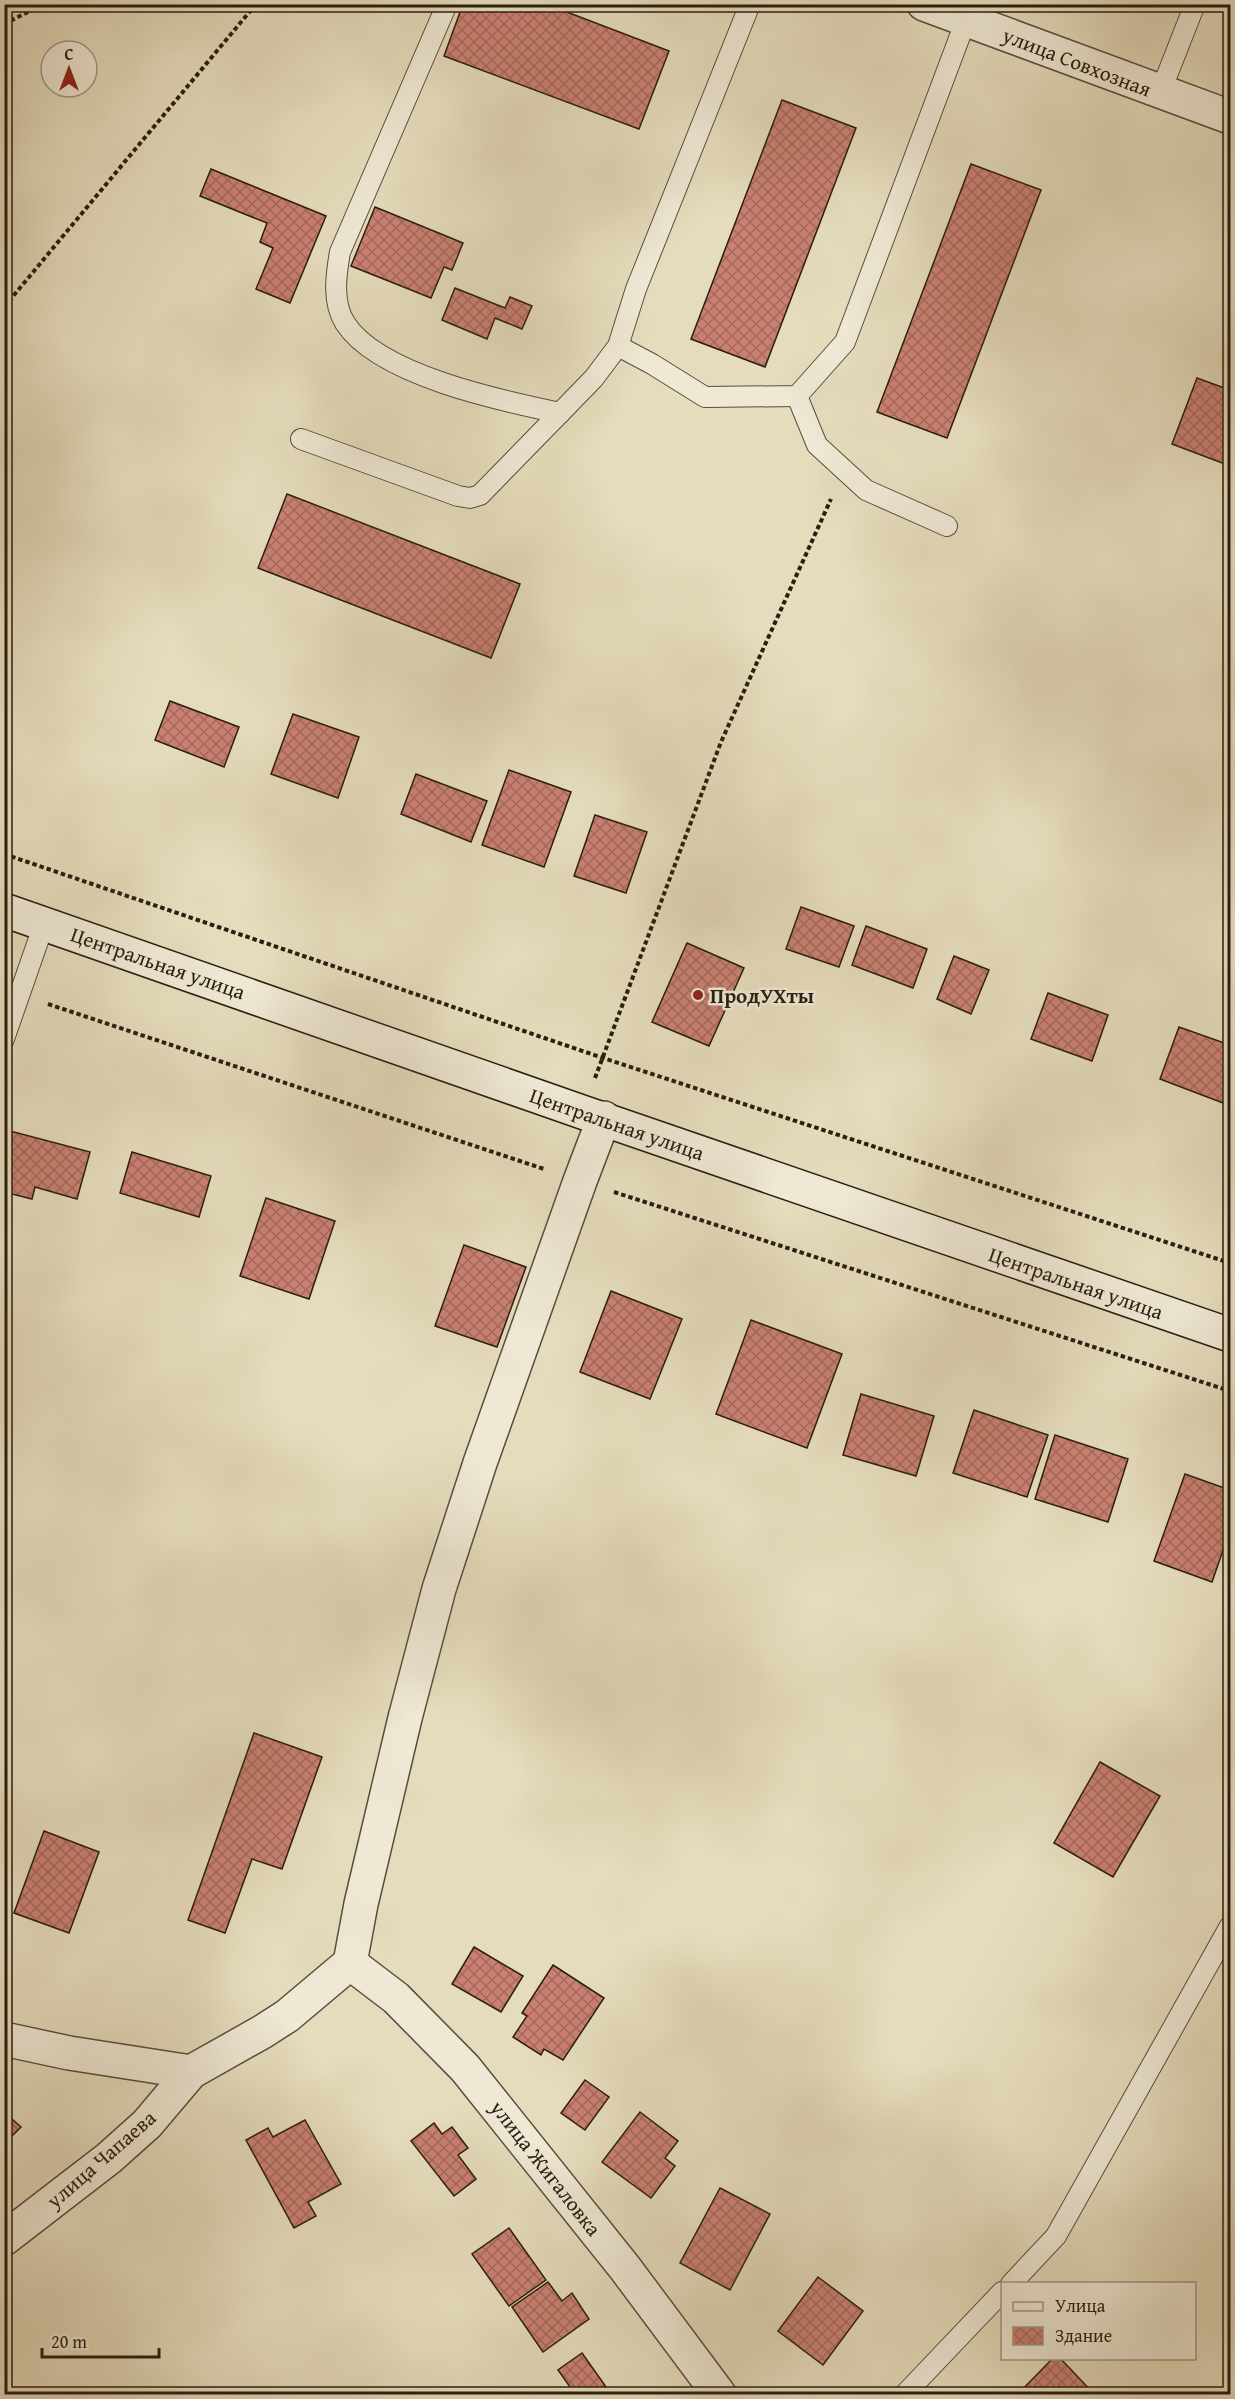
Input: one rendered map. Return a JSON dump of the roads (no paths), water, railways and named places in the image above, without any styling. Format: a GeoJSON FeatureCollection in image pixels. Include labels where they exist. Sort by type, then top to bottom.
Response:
{"type":"FeatureCollection","features":[{"type":"Feature","properties":{"kind":"street","name":"улица Совхозная"},"geometry":{"type":"LineString","coordinates":[[924,4],[1230,117]]}},
{"type":"Feature","properties":{"kind":"street","name":"Центральная улица"},"geometry":{"type":"LineString","coordinates":[[4,910],[1230,1335]]}},
{"type":"Feature","properties":{"kind":"street"},"geometry":{"type":"LineString","coordinates":[[4,2039],[69,2053],[191,2072],[287,2016],[350,1963],[363,1892],[439,1589],[484,1452],[580,1181],[593,1115]]}},
{"type":"Feature","properties":{"kind":"street","name":"улица Жигаловка"},"geometry":{"type":"LineString","coordinates":[[350,1963],[396,1998],[465,2068],[625,2268],[719,2394]]}},
{"type":"Feature","properties":{"kind":"street","name":"улица Чапаева"},"geometry":{"type":"LineString","coordinates":[[4,2239],[109,2158],[147,2124],[191,2072]]}},
{"type":"Feature","properties":{"kind":"lane"},"geometry":{"type":"LineString","coordinates":[[447,4],[340,252],[336,271],[338,306],[345,323],[359,339],[377,353],[421,374],[466,389],[508,402],[560,413]]}},
{"type":"Feature","properties":{"kind":"lane"},"geometry":{"type":"LineString","coordinates":[[301,439],[458,496],[470,498],[480,495],[594,378],[618,346],[636,289],[750,4]]}},
{"type":"Feature","properties":{"kind":"lane"},"geometry":{"type":"LineString","coordinates":[[1160,93],[1195,4]]}},
{"type":"Feature","properties":{"kind":"lane"},"geometry":{"type":"LineString","coordinates":[[618,346],[705,397],[797,396],[844,342],[966,20]]}},
{"type":"Feature","properties":{"kind":"lane"},"geometry":{"type":"LineString","coordinates":[[797,396],[817,445],[866,490],[947,526]]}},
{"type":"Feature","properties":{"kind":"lane"},"geometry":{"type":"LineString","coordinates":[[4,1039],[44,924]]}},
{"type":"Feature","properties":{"kind":"lane"},"geometry":{"type":"LineString","coordinates":[[1012,2282],[1056,2236],[1230,1926]]}},
{"type":"Feature","properties":{"kind":"lane"},"geometry":{"type":"LineString","coordinates":[[905,2394],[1001,2293]]}},
{"type":"Feature","properties":{"kind":"place","name":"ПродУХты"},"geometry":{"type":"Point","coordinates":[698,995]}}]}
